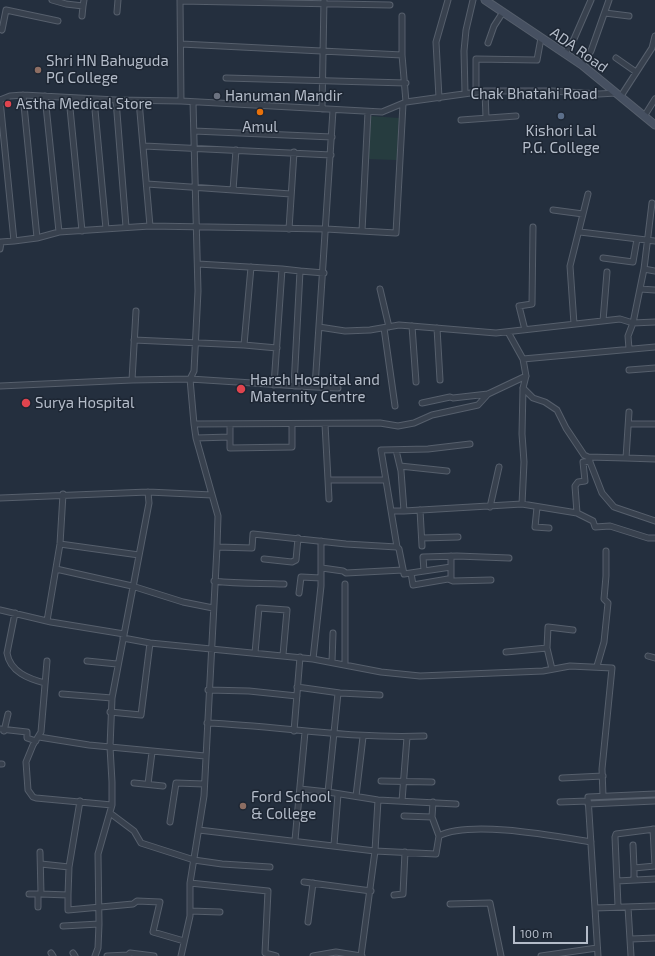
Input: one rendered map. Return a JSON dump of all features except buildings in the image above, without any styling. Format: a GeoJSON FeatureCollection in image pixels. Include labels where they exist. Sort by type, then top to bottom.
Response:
{"type":"FeatureCollection","features":[{"type":"Feature","properties":{"kind":"street"},"geometry":{"type":"LineString","coordinates":[[52,0],[66,4],[83,3],[82,16]]}},
{"type":"Feature","properties":{"kind":"street"},"geometry":{"type":"LineString","coordinates":[[117,12],[118,0]]}},
{"type":"Feature","properties":{"kind":"street"},"geometry":{"type":"LineString","coordinates":[[181,101],[180,0],[324,1],[390,5]]}},
{"type":"Feature","properties":{"kind":"street"},"geometry":{"type":"LineString","coordinates":[[439,98],[436,42],[448,0]]}},
{"type":"Feature","properties":{"kind":"street"},"geometry":{"type":"LineString","coordinates":[[465,93],[465,37],[473,0]]}},
{"type":"Feature","properties":{"kind":"street","name":"ADA Road"},"geometry":{"type":"LineString","coordinates":[[485,0],[582,65],[645,115],[655,125]]}},
{"type":"Feature","properties":{"kind":"street"},"geometry":{"type":"LineString","coordinates":[[565,53],[574,39],[591,0]]}},
{"type":"Feature","properties":{"kind":"street"},"geometry":{"type":"LineString","coordinates":[[582,65],[591,51],[609,0]]}},
{"type":"Feature","properties":{"kind":"street"},"geometry":{"type":"LineString","coordinates":[[322,109],[324,1]]}},
{"type":"Feature","properties":{"kind":"street"},"geometry":{"type":"LineString","coordinates":[[0,30],[2,30],[6,10],[58,21]]}},
{"type":"Feature","properties":{"kind":"street"},"geometry":{"type":"LineString","coordinates":[[488,43],[494,26],[503,12]]}},
{"type":"Feature","properties":{"kind":"street"},"geometry":{"type":"LineString","coordinates":[[605,13],[629,16]]}},
{"type":"Feature","properties":{"kind":"street"},"geometry":{"type":"LineString","coordinates":[[0,249],[1,242],[37,238],[59,232],[150,226],[326,229],[396,233],[406,83],[402,54],[402,16]]}},
{"type":"Feature","properties":{"kind":"street"},"geometry":{"type":"LineString","coordinates":[[618,94],[636,72],[652,48],[655,36]]}},
{"type":"Feature","properties":{"kind":"street"},"geometry":{"type":"LineString","coordinates":[[476,92],[476,59],[537,60],[541,38]]}},
{"type":"Feature","properties":{"kind":"street"},"geometry":{"type":"LineString","coordinates":[[181,44],[323,52],[402,54]]}},
{"type":"Feature","properties":{"kind":"street"},"geometry":{"type":"LineString","coordinates":[[616,58],[636,72]]}},
{"type":"Feature","properties":{"kind":"street"},"geometry":{"type":"LineString","coordinates":[[226,78],[323,82],[406,83]]}},
{"type":"Feature","properties":{"kind":"street","name":"Chak Bhatahi Road"},"geometry":{"type":"LineString","coordinates":[[0,100],[10,96],[23,95],[139,101],[181,101],[382,112],[405,103],[476,92],[552,91],[618,94]]}},
{"type":"Feature","properties":{"kind":"street"},"geometry":{"type":"LineString","coordinates":[[485,92],[486,118]]}},
{"type":"Feature","properties":{"kind":"street"},"geometry":{"type":"LineString","coordinates":[[23,95],[37,238]]}},
{"type":"Feature","properties":{"kind":"street"},"geometry":{"type":"LineString","coordinates":[[45,96],[59,232]]}},
{"type":"Feature","properties":{"kind":"street"},"geometry":{"type":"LineString","coordinates":[[69,98],[82,231]]}},
{"type":"Feature","properties":{"kind":"street"},"geometry":{"type":"LineString","coordinates":[[94,99],[106,229]]}},
{"type":"Feature","properties":{"kind":"street"},"geometry":{"type":"LineString","coordinates":[[645,115],[655,99]]}},
{"type":"Feature","properties":{"kind":"street"},"geometry":{"type":"LineString","coordinates":[[0,100],[14,241]]}},
{"type":"Feature","properties":{"kind":"street"},"geometry":{"type":"LineString","coordinates":[[116,100],[126,227]]}},
{"type":"Feature","properties":{"kind":"street"},"geometry":{"type":"LineString","coordinates":[[139,101],[150,226]]}},
{"type":"Feature","properties":{"kind":"street"},"geometry":{"type":"LineString","coordinates":[[181,956],[190,910],[190,883],[199,830],[204,784],[218,516],[196,438],[190,379],[194,371],[198,264],[193,102]]}},
{"type":"Feature","properties":{"kind":"street"},"geometry":{"type":"LineString","coordinates":[[315,387],[324,273],[333,110]]}},
{"type":"Feature","properties":{"kind":"street"},"geometry":{"type":"LineString","coordinates":[[362,231],[368,112]]}},
{"type":"Feature","properties":{"kind":"street"},"geometry":{"type":"LineString","coordinates":[[460,120],[516,116]]}},
{"type":"Feature","properties":{"kind":"street"},"geometry":{"type":"LineString","coordinates":[[194,131],[332,137]]}},
{"type":"Feature","properties":{"kind":"street"},"geometry":{"type":"LineString","coordinates":[[144,146],[331,154]]}},
{"type":"Feature","properties":{"kind":"street"},"geometry":{"type":"LineString","coordinates":[[233,190],[236,150]]}},
{"type":"Feature","properties":{"kind":"street"},"geometry":{"type":"LineString","coordinates":[[289,229],[294,152]]}},
{"type":"Feature","properties":{"kind":"street"},"geometry":{"type":"LineString","coordinates":[[147,184],[196,189],[291,194]]}},
{"type":"Feature","properties":{"kind":"street"},"geometry":{"type":"LineString","coordinates":[[574,324],[570,266],[580,232],[588,194]]}},
{"type":"Feature","properties":{"kind":"street"},"geometry":{"type":"LineString","coordinates":[[629,349],[628,336],[644,269],[652,203]]}},
{"type":"Feature","properties":{"kind":"street"},"geometry":{"type":"LineString","coordinates":[[553,210],[583,214]]}},
{"type":"Feature","properties":{"kind":"street"},"geometry":{"type":"LineString","coordinates":[[525,330],[519,306],[532,304],[533,227]]}},
{"type":"Feature","properties":{"kind":"street"},"geometry":{"type":"LineString","coordinates":[[580,232],[655,242]]}},
{"type":"Feature","properties":{"kind":"street"},"geometry":{"type":"LineString","coordinates":[[603,258],[633,262],[637,239]]}},
{"type":"Feature","properties":{"kind":"street"},"geometry":{"type":"LineString","coordinates":[[198,264],[324,273]]}},
{"type":"Feature","properties":{"kind":"street"},"geometry":{"type":"LineString","coordinates":[[244,345],[251,267]]}},
{"type":"Feature","properties":{"kind":"street"},"geometry":{"type":"LineString","coordinates":[[274,385],[282,269]]}},
{"type":"Feature","properties":{"kind":"street"},"geometry":{"type":"LineString","coordinates":[[644,269],[655,271]]}},
{"type":"Feature","properties":{"kind":"street"},"geometry":{"type":"LineString","coordinates":[[294,386],[300,271]]}},
{"type":"Feature","properties":{"kind":"street"},"geometry":{"type":"LineString","coordinates":[[603,321],[607,272]]}},
{"type":"Feature","properties":{"kind":"street"},"geometry":{"type":"LineString","coordinates":[[380,289],[387,327],[395,406]]}},
{"type":"Feature","properties":{"kind":"street"},"geometry":{"type":"LineString","coordinates":[[640,289],[655,290]]}},
{"type":"Feature","properties":{"kind":"street"},"geometry":{"type":"LineString","coordinates":[[132,380],[136,311]]}},
{"type":"Feature","properties":{"kind":"street"},"geometry":{"type":"LineString","coordinates":[[319,327],[345,330],[370,330],[399,325],[496,333],[603,321],[620,320],[632,323],[655,322]]}},
{"type":"Feature","properties":{"kind":"street"},"geometry":{"type":"LineString","coordinates":[[412,326],[416,382]]}},
{"type":"Feature","properties":{"kind":"street"},"geometry":{"type":"LineString","coordinates":[[437,328],[440,380]]}},
{"type":"Feature","properties":{"kind":"street"},"geometry":{"type":"LineString","coordinates":[[508,332],[523,359],[526,376],[523,388],[522,434],[524,462],[522,504]]}},
{"type":"Feature","properties":{"kind":"street"},"geometry":{"type":"LineString","coordinates":[[134,340],[196,342],[277,348]]}},
{"type":"Feature","properties":{"kind":"street"},"geometry":{"type":"LineString","coordinates":[[523,359],[655,347]]}},
{"type":"Feature","properties":{"kind":"street"},"geometry":{"type":"LineString","coordinates":[[629,370],[655,368]]}},
{"type":"Feature","properties":{"kind":"street"},"geometry":{"type":"LineString","coordinates":[[422,403],[450,397],[453,398],[488,394],[526,376]]}},
{"type":"Feature","properties":{"kind":"street"},"geometry":{"type":"LineString","coordinates":[[0,386],[190,379],[338,388]]}},
{"type":"Feature","properties":{"kind":"street"},"geometry":{"type":"LineString","coordinates":[[523,388],[534,398],[545,402],[557,410],[578,447],[589,459],[602,493],[614,507],[655,521]]}},
{"type":"Feature","properties":{"kind":"street"},"geometry":{"type":"LineString","coordinates":[[194,424],[380,423],[398,426],[409,424],[432,415],[478,405],[488,394]]}},
{"type":"Feature","properties":{"kind":"street"},"geometry":{"type":"LineString","coordinates":[[626,458],[629,412]]}},
{"type":"Feature","properties":{"kind":"street"},"geometry":{"type":"LineString","coordinates":[[230,424],[230,448],[292,447],[292,424]]}},
{"type":"Feature","properties":{"kind":"street"},"geometry":{"type":"LineString","coordinates":[[325,424],[329,499]]}},
{"type":"Feature","properties":{"kind":"street"},"geometry":{"type":"LineString","coordinates":[[629,424],[655,424]]}},
{"type":"Feature","properties":{"kind":"street"},"geometry":{"type":"LineString","coordinates":[[196,438],[230,436]]}},
{"type":"Feature","properties":{"kind":"street"},"geometry":{"type":"LineString","coordinates":[[451,567],[404,574],[399,549],[397,547],[381,450],[428,449],[470,444]]}},
{"type":"Feature","properties":{"kind":"street"},"geometry":{"type":"LineString","coordinates":[[396,450],[400,466],[404,511]]}},
{"type":"Feature","properties":{"kind":"street"},"geometry":{"type":"LineString","coordinates":[[577,513],[575,486],[578,482],[585,481],[583,462],[589,459],[655,459]]}},
{"type":"Feature","properties":{"kind":"street"},"geometry":{"type":"LineString","coordinates":[[400,466],[447,471]]}},
{"type":"Feature","properties":{"kind":"street"},"geometry":{"type":"LineString","coordinates":[[490,506],[499,467]]}},
{"type":"Feature","properties":{"kind":"street"},"geometry":{"type":"LineString","coordinates":[[328,480],[386,480]]}},
{"type":"Feature","properties":{"kind":"street"},"geometry":{"type":"LineString","coordinates":[[0,498],[63,494],[148,492],[212,496]]}},
{"type":"Feature","properties":{"kind":"street"},"geometry":{"type":"LineString","coordinates":[[95,956],[98,948],[99,924],[98,854],[112,805],[110,712],[117,664],[149,503],[148,492]]}},
{"type":"Feature","properties":{"kind":"street"},"geometry":{"type":"LineString","coordinates":[[47,621],[60,544],[63,494]]}},
{"type":"Feature","properties":{"kind":"street"},"geometry":{"type":"LineString","coordinates":[[392,511],[522,504],[577,513],[593,521],[595,527],[610,526],[648,538],[655,538]]}},
{"type":"Feature","properties":{"kind":"street"},"geometry":{"type":"LineString","coordinates":[[537,507],[535,527],[549,528]]}},
{"type":"Feature","properties":{"kind":"street"},"geometry":{"type":"LineString","coordinates":[[420,510],[422,546]]}},
{"type":"Feature","properties":{"kind":"street"},"geometry":{"type":"LineString","coordinates":[[217,547],[252,548],[253,534],[346,544],[397,547]]}},
{"type":"Feature","properties":{"kind":"street"},"geometry":{"type":"LineString","coordinates":[[422,538],[458,537]]}},
{"type":"Feature","properties":{"kind":"street"},"geometry":{"type":"LineString","coordinates":[[264,559],[292,562],[296,560],[298,538]]}},
{"type":"Feature","properties":{"kind":"street"},"geometry":{"type":"LineString","coordinates":[[313,658],[322,568],[321,541]]}},
{"type":"Feature","properties":{"kind":"street"},"geometry":{"type":"LineString","coordinates":[[60,544],[139,555]]}},
{"type":"Feature","properties":{"kind":"street"},"geometry":{"type":"LineString","coordinates":[[597,666],[604,642],[608,603],[604,599],[606,551]]}},
{"type":"Feature","properties":{"kind":"street"},"geometry":{"type":"LineString","coordinates":[[451,556],[451,580]]}},
{"type":"Feature","properties":{"kind":"street"},"geometry":{"type":"LineString","coordinates":[[424,571],[423,557],[451,556],[509,558]]}},
{"type":"Feature","properties":{"kind":"street"},"geometry":{"type":"LineString","coordinates":[[322,568],[343,570],[346,573],[403,570]]}},
{"type":"Feature","properties":{"kind":"street"},"geometry":{"type":"LineString","coordinates":[[56,569],[132,586],[183,602],[213,608]]}},
{"type":"Feature","properties":{"kind":"street"},"geometry":{"type":"LineString","coordinates":[[411,573],[413,585],[435,580],[491,580]]}},
{"type":"Feature","properties":{"kind":"street"},"geometry":{"type":"LineString","coordinates":[[299,593],[302,577],[321,578]]}},
{"type":"Feature","properties":{"kind":"street"},"geometry":{"type":"LineString","coordinates":[[214,581],[245,584],[251,582],[284,584]]}},
{"type":"Feature","properties":{"kind":"street"},"geometry":{"type":"LineString","coordinates":[[345,584],[345,664]]}},
{"type":"Feature","properties":{"kind":"street"},"geometry":{"type":"LineString","coordinates":[[255,653],[258,608],[287,610],[283,655]]}},
{"type":"Feature","properties":{"kind":"street"},"geometry":{"type":"LineString","coordinates":[[0,610],[150,643],[313,658],[381,672],[420,676],[552,669],[570,666],[597,666],[612,668],[602,769],[603,796]]}},
{"type":"Feature","properties":{"kind":"street"},"geometry":{"type":"LineString","coordinates":[[15,613],[7,653],[8,658],[24,677],[45,683]]}},
{"type":"Feature","properties":{"kind":"street"},"geometry":{"type":"LineString","coordinates":[[552,669],[548,648],[548,628],[573,630]]}},
{"type":"Feature","properties":{"kind":"street"},"geometry":{"type":"LineString","coordinates":[[332,662],[333,633]]}},
{"type":"Feature","properties":{"kind":"street"},"geometry":{"type":"LineString","coordinates":[[110,712],[141,715],[150,643]]}},
{"type":"Feature","properties":{"kind":"street"},"geometry":{"type":"LineString","coordinates":[[506,652],[548,648]]}},
{"type":"Feature","properties":{"kind":"street"},"geometry":{"type":"LineString","coordinates":[[648,656],[655,658]]}},
{"type":"Feature","properties":{"kind":"street"},"geometry":{"type":"LineString","coordinates":[[294,732],[300,657]]}},
{"type":"Feature","properties":{"kind":"street"},"geometry":{"type":"LineString","coordinates":[[47,661],[42,727],[38,739],[26,762],[28,790],[30,794],[36,798],[112,805]]}},
{"type":"Feature","properties":{"kind":"street"},"geometry":{"type":"LineString","coordinates":[[87,661],[117,664]]}},
{"type":"Feature","properties":{"kind":"street"},"geometry":{"type":"LineString","coordinates":[[298,687],[338,693],[380,694]]}},
{"type":"Feature","properties":{"kind":"street"},"geometry":{"type":"LineString","coordinates":[[208,690],[249,691],[297,696]]}},
{"type":"Feature","properties":{"kind":"street"},"geometry":{"type":"LineString","coordinates":[[328,792],[338,693]]}},
{"type":"Feature","properties":{"kind":"street"},"geometry":{"type":"LineString","coordinates":[[62,694],[112,698]]}},
{"type":"Feature","properties":{"kind":"street"},"geometry":{"type":"LineString","coordinates":[[8,714],[2,730],[27,732],[27,738],[152,752],[205,756]]}},
{"type":"Feature","properties":{"kind":"street"},"geometry":{"type":"LineString","coordinates":[[206,723],[245,725],[294,732],[363,737],[424,736]]}},
{"type":"Feature","properties":{"kind":"street"},"geometry":{"type":"LineString","coordinates":[[295,840],[305,732]]}},
{"type":"Feature","properties":{"kind":"street"},"geometry":{"type":"LineString","coordinates":[[356,796],[363,737]]}},
{"type":"Feature","properties":{"kind":"street"},"geometry":{"type":"LineString","coordinates":[[402,801],[407,737]]}},
{"type":"Feature","properties":{"kind":"street"},"geometry":{"type":"LineString","coordinates":[[148,784],[152,752]]}},
{"type":"Feature","properties":{"kind":"street"},"geometry":{"type":"LineString","coordinates":[[562,778],[603,776]]}},
{"type":"Feature","properties":{"kind":"street"},"geometry":{"type":"LineString","coordinates":[[381,781],[432,782]]}},
{"type":"Feature","properties":{"kind":"street"},"geometry":{"type":"LineString","coordinates":[[134,783],[162,786]]}},
{"type":"Feature","properties":{"kind":"street"},"geometry":{"type":"LineString","coordinates":[[170,822],[176,784],[204,784]]}},
{"type":"Feature","properties":{"kind":"street"},"geometry":{"type":"LineString","coordinates":[[300,790],[328,792],[378,800],[456,804]]}},
{"type":"Feature","properties":{"kind":"street"},"geometry":{"type":"LineString","coordinates":[[334,846],[338,794]]}},
{"type":"Feature","properties":{"kind":"street"},"geometry":{"type":"LineString","coordinates":[[588,801],[603,796],[655,794]]}},
{"type":"Feature","properties":{"kind":"street"},"geometry":{"type":"LineString","coordinates":[[313,956],[336,952],[362,956],[371,891],[378,800]]}},
{"type":"Feature","properties":{"kind":"street"},"geometry":{"type":"LineString","coordinates":[[80,801],[68,867],[68,910],[115,904],[133,904],[137,901],[160,902],[153,932],[184,941]]}},
{"type":"Feature","properties":{"kind":"street"},"geometry":{"type":"LineString","coordinates":[[588,801],[598,956]]}},
{"type":"Feature","properties":{"kind":"street"},"geometry":{"type":"LineString","coordinates":[[560,802],[655,801]]}},
{"type":"Feature","properties":{"kind":"street"},"geometry":{"type":"LineString","coordinates":[[199,830],[295,840],[375,851],[436,854],[439,836],[432,817],[433,802]]}},
{"type":"Feature","properties":{"kind":"street"},"geometry":{"type":"LineString","coordinates":[[110,813],[134,831],[141,843],[194,860],[222,864],[270,867]]}},
{"type":"Feature","properties":{"kind":"street"},"geometry":{"type":"LineString","coordinates":[[404,816],[432,817]]}},
{"type":"Feature","properties":{"kind":"street"},"geometry":{"type":"LineString","coordinates":[[439,836],[459,830],[481,828],[591,842]]}},
{"type":"Feature","properties":{"kind":"street"},"geometry":{"type":"LineString","coordinates":[[618,906],[616,834],[654,829],[655,866],[634,868]]}},
{"type":"Feature","properties":{"kind":"street"},"geometry":{"type":"LineString","coordinates":[[633,845],[634,880]]}},
{"type":"Feature","properties":{"kind":"street"},"geometry":{"type":"LineString","coordinates":[[38,907],[41,864],[40,852]]}},
{"type":"Feature","properties":{"kind":"street"},"geometry":{"type":"LineString","coordinates":[[394,895],[403,894],[405,852]]}},
{"type":"Feature","properties":{"kind":"street"},"geometry":{"type":"LineString","coordinates":[[41,864],[68,867]]}},
{"type":"Feature","properties":{"kind":"street"},"geometry":{"type":"LineString","coordinates":[[617,881],[655,879]]}},
{"type":"Feature","properties":{"kind":"street"},"geometry":{"type":"LineString","coordinates":[[304,882],[371,891]]}},
{"type":"Feature","properties":{"kind":"street"},"geometry":{"type":"LineString","coordinates":[[190,883],[268,891],[265,953],[276,956]]}},
{"type":"Feature","properties":{"kind":"street"},"geometry":{"type":"LineString","coordinates":[[308,922],[313,883]]}},
{"type":"Feature","properties":{"kind":"street"},"geometry":{"type":"LineString","coordinates":[[29,894],[68,895]]}},
{"type":"Feature","properties":{"kind":"street"},"geometry":{"type":"LineString","coordinates":[[450,904],[490,903],[501,956]]}},
{"type":"Feature","properties":{"kind":"street"},"geometry":{"type":"LineString","coordinates":[[595,908],[618,906],[655,906]]}},
{"type":"Feature","properties":{"kind":"street"},"geometry":{"type":"LineString","coordinates":[[628,907],[632,956]]}},
{"type":"Feature","properties":{"kind":"street"},"geometry":{"type":"LineString","coordinates":[[190,910],[220,912]]}},
{"type":"Feature","properties":{"kind":"street"},"geometry":{"type":"LineString","coordinates":[[63,926],[99,924]]}},
{"type":"Feature","properties":{"kind":"street"},"geometry":{"type":"LineString","coordinates":[[630,939],[655,938]]}},
{"type":"Feature","properties":{"kind":"street"},"geometry":{"type":"LineString","coordinates":[[541,956],[564,954],[597,948]]}},
{"type":"Feature","properties":{"kind":"street"},"geometry":{"type":"LineString","coordinates":[[107,956],[128,955],[130,953],[154,956]]}},
{"type":"Feature","properties":{"kind":"green space"},"geometry":{"type":"Polygon","coordinates":[[[370,116],[399,118],[397,160],[367,159],[370,116]]]}},
{"type":"Feature","properties":{"kind":"place","name":"Shri HN Bahuguda PG College"},"geometry":{"type":"Point","coordinates":[38,70]}},
{"type":"Feature","properties":{"kind":"place","name":"Hanuman Mandir"},"geometry":{"type":"Point","coordinates":[217,96]}},
{"type":"Feature","properties":{"kind":"place","name":"Astha Medical Store"},"geometry":{"type":"Point","coordinates":[8,104]}},
{"type":"Feature","properties":{"kind":"place","name":"Amul"},"geometry":{"type":"Point","coordinates":[260,112]}},
{"type":"Feature","properties":{"kind":"place","name":"Kishori Lal P.G. College"},"geometry":{"type":"Point","coordinates":[561,116]}},
{"type":"Feature","properties":{"kind":"place","name":"Harsh Hospital and Maternity Centre"},"geometry":{"type":"Point","coordinates":[241,389]}},
{"type":"Feature","properties":{"kind":"place","name":"Surya Hospital"},"geometry":{"type":"Point","coordinates":[26,403]}},
{"type":"Feature","properties":{"kind":"place","name":"Ford School & College"},"geometry":{"type":"Point","coordinates":[243,806]}}]}
